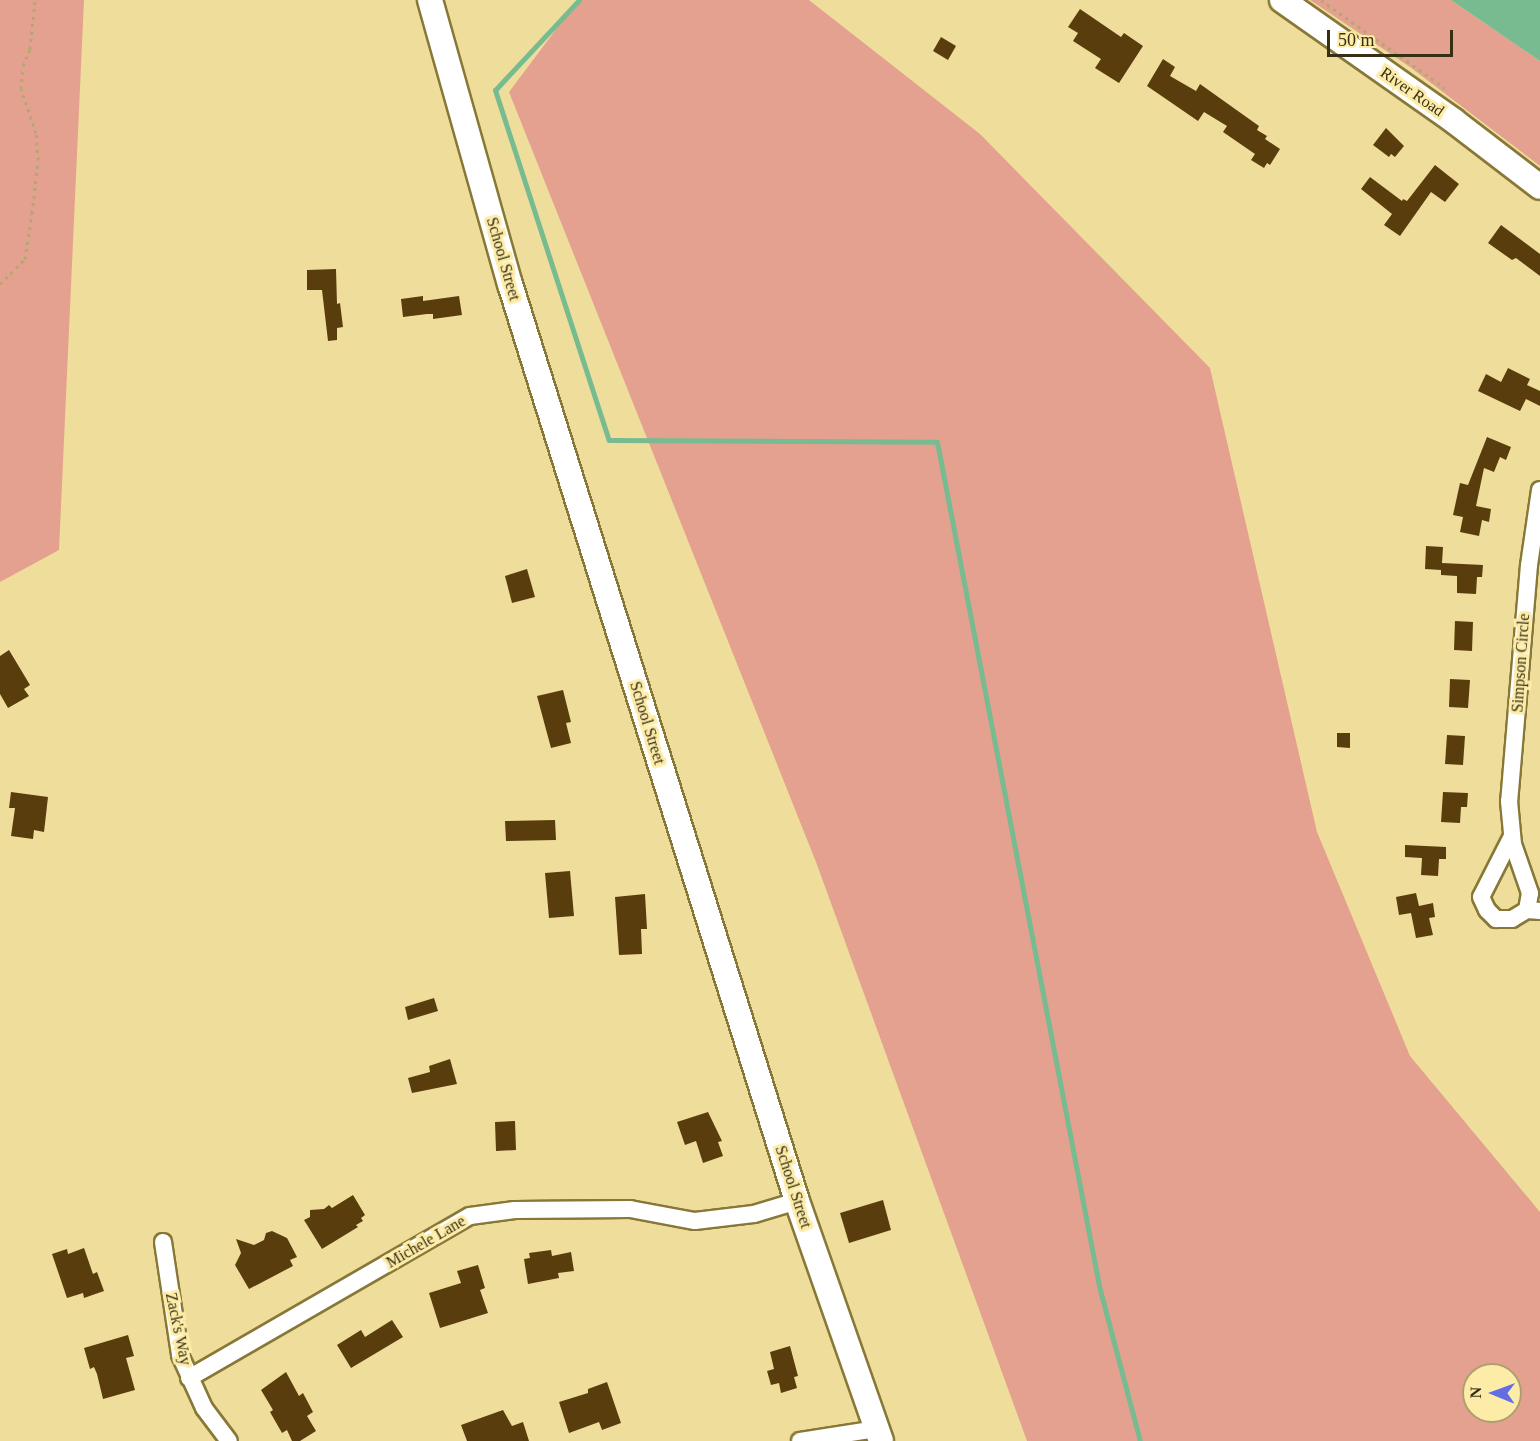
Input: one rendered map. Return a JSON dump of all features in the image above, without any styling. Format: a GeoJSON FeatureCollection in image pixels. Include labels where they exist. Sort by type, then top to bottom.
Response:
{"type":"FeatureCollection","features":[{"type":"Feature","properties":{"kind":"street","name":"School Street"},"geometry":{"type":"LineString","coordinates":[[430,0],[510,284],[797,1201],[879,1435]]}},
{"type":"Feature","properties":{"kind":"street","name":"River Road"},"geometry":{"type":"LineString","coordinates":[[1282,0],[1454,121],[1540,187]]}},
{"type":"Feature","properties":{"kind":"street","name":"Simpson Circle"},"geometry":{"type":"LineString","coordinates":[[1512,836],[1481,897],[1487,910],[1496,919],[1512,919],[1534,911],[1512,836],[1509,801],[1524,620],[1534,523],[1540,490]]}},
{"type":"Feature","properties":{"kind":"street","name":"Michele Lane"},"geometry":{"type":"LineString","coordinates":[[189,1378],[470,1216],[514,1210],[630,1209],[695,1221],[754,1214],[797,1201]]}},
{"type":"Feature","properties":{"kind":"street","name":"Zack's Way"},"geometry":{"type":"LineString","coordinates":[[163,1242],[175,1331],[189,1378],[204,1408],[229,1441]]}},
{"type":"Feature","properties":{"kind":"street"},"geometry":{"type":"LineString","coordinates":[[800,1441],[879,1435]]}},
{"type":"Feature","properties":{"kind":"path"},"geometry":{"type":"LineString","coordinates":[[0,284],[25,259],[33,213],[38,160],[36,133],[21,88],[23,66],[30,49],[35,0]]}},
{"type":"Feature","properties":{"kind":"shaded area"},"geometry":{"type":"Polygon","coordinates":[[[0,0],[84,0],[59,550],[0,582],[0,0]]]}},
{"type":"Feature","properties":{"kind":"shaded area"},"geometry":{"type":"Polygon","coordinates":[[[578,0],[809,0],[980,134],[1210,368],[1317,832],[1410,1056],[1540,1212],[1540,1441],[1027,1441],[816,862],[509,92],[578,0]]]}},
{"type":"Feature","properties":{"kind":"shaded area"},"geometry":{"type":"Polygon","coordinates":[[[1310,0],[1451,0],[1540,61],[1540,166],[1410,67],[1310,0]]]}},
{"type":"Feature","properties":{"kind":"shaded area"},"geometry":{"type":"Polygon","coordinates":[[[1451,0],[1540,0],[1540,61],[1451,0]]]}},
{"type":"Feature","properties":{"kind":"building"},"geometry":{"type":"Polygon","coordinates":[[[1080,9],[1121,37],[1124,33],[1143,46],[1119,83],[1095,68],[1101,59],[1073,41],[1078,33],[1068,27],[1080,9]]]}},
{"type":"Feature","properties":{"kind":"building"},"geometry":{"type":"Polygon","coordinates":[[[941,37],[956,46],[948,60],[933,51],[941,37]]]}},
{"type":"Feature","properties":{"kind":"building"},"geometry":{"type":"Polygon","coordinates":[[[1163,59],[1175,67],[1170,76],[1196,91],[1200,84],[1259,126],[1257,130],[1267,136],[1265,139],[1280,149],[1270,165],[1267,163],[1264,168],[1251,160],[1255,154],[1223,132],[1227,126],[1204,112],[1198,121],[1147,86],[1163,59]]]}},
{"type":"Feature","properties":{"kind":"building"},"geometry":{"type":"Polygon","coordinates":[[[1386,128],[1404,146],[1395,157],[1391,154],[1389,157],[1373,145],[1386,128]]]}},
{"type":"Feature","properties":{"kind":"building"},"geometry":{"type":"Polygon","coordinates":[[[1435,165],[1459,184],[1445,202],[1431,192],[1400,236],[1384,225],[1392,214],[1361,189],[1370,177],[1402,201],[1403,199],[1407,201],[1435,165]]]}},
{"type":"Feature","properties":{"kind":"building"},"geometry":{"type":"Polygon","coordinates":[[[1501,225],[1540,254],[1540,276],[1516,258],[1512,260],[1488,243],[1501,225]]]}},
{"type":"Feature","properties":{"kind":"building"},"geometry":{"type":"Polygon","coordinates":[[[336,269],[337,304],[340,303],[343,327],[337,328],[337,340],[328,341],[322,290],[307,290],[307,270],[336,269]]]}},
{"type":"Feature","properties":{"kind":"building"},"geometry":{"type":"Polygon","coordinates":[[[423,296],[423,301],[459,296],[462,315],[433,319],[433,314],[403,317],[401,299],[423,296]]]}},
{"type":"Feature","properties":{"kind":"building"},"geometry":{"type":"Polygon","coordinates":[[[1508,368],[1530,379],[1527,385],[1540,391],[1540,406],[1526,399],[1520,411],[1478,391],[1486,374],[1501,382],[1508,368]]]}},
{"type":"Feature","properties":{"kind":"building"},"geometry":{"type":"Polygon","coordinates":[[[1487,437],[1511,447],[1506,460],[1500,457],[1494,472],[1484,468],[1476,506],[1491,509],[1489,522],[1482,520],[1479,536],[1460,532],[1463,517],[1453,515],[1460,483],[1468,485],[1487,437]]]}},
{"type":"Feature","properties":{"kind":"building"},"geometry":{"type":"Polygon","coordinates":[[[1426,546],[1443,547],[1442,563],[1483,565],[1482,577],[1477,577],[1476,594],[1457,593],[1457,576],[1441,575],[1441,570],[1425,569],[1426,546]]]}},
{"type":"Feature","properties":{"kind":"building"},"geometry":{"type":"Polygon","coordinates":[[[527,569],[535,597],[512,603],[505,576],[527,569]]]}},
{"type":"Feature","properties":{"kind":"building"},"geometry":{"type":"Polygon","coordinates":[[[1455,621],[1473,622],[1472,651],[1454,650],[1455,621]]]}},
{"type":"Feature","properties":{"kind":"building"},"geometry":{"type":"Polygon","coordinates":[[[9,650],[30,685],[24,689],[29,696],[8,708],[0,694],[0,656],[9,650]]]}},
{"type":"Feature","properties":{"kind":"building"},"geometry":{"type":"Polygon","coordinates":[[[1450,679],[1470,680],[1468,708],[1449,707],[1450,679]]]}},
{"type":"Feature","properties":{"kind":"building"},"geometry":{"type":"Polygon","coordinates":[[[563,690],[571,722],[566,723],[571,743],[551,748],[537,696],[563,690]]]}},
{"type":"Feature","properties":{"kind":"building"},"geometry":{"type":"Polygon","coordinates":[[[1337,733],[1350,733],[1350,748],[1337,747],[1337,733]]]}},
{"type":"Feature","properties":{"kind":"building"},"geometry":{"type":"Polygon","coordinates":[[[1447,735],[1465,736],[1463,765],[1445,764],[1447,735]]]}},
{"type":"Feature","properties":{"kind":"building"},"geometry":{"type":"Polygon","coordinates":[[[11,792],[48,797],[44,832],[34,830],[33,839],[11,836],[15,808],[9,808],[11,792]]]}},
{"type":"Feature","properties":{"kind":"building"},"geometry":{"type":"Polygon","coordinates":[[[1443,792],[1468,793],[1467,807],[1461,807],[1460,823],[1441,822],[1443,792]]]}},
{"type":"Feature","properties":{"kind":"building"},"geometry":{"type":"Polygon","coordinates":[[[555,820],[556,840],[506,841],[505,821],[555,820]]]}},
{"type":"Feature","properties":{"kind":"building"},"geometry":{"type":"Polygon","coordinates":[[[1405,845],[1446,847],[1446,859],[1439,859],[1438,876],[1421,875],[1422,858],[1405,857],[1405,845]]]}},
{"type":"Feature","properties":{"kind":"building"},"geometry":{"type":"Polygon","coordinates":[[[570,871],[574,916],[549,918],[545,873],[570,871]]]}},
{"type":"Feature","properties":{"kind":"building"},"geometry":{"type":"Polygon","coordinates":[[[1416,893],[1419,906],[1433,903],[1435,917],[1429,918],[1433,935],[1416,938],[1411,913],[1399,915],[1396,897],[1416,893]]]}},
{"type":"Feature","properties":{"kind":"building"},"geometry":{"type":"Polygon","coordinates":[[[645,894],[647,929],[641,929],[642,954],[619,955],[615,897],[645,894]]]}},
{"type":"Feature","properties":{"kind":"building"},"geometry":{"type":"Polygon","coordinates":[[[434,998],[438,1011],[408,1020],[405,1007],[434,998]]]}},
{"type":"Feature","properties":{"kind":"building"},"geometry":{"type":"Polygon","coordinates":[[[450,1059],[457,1084],[412,1093],[408,1078],[430,1072],[429,1066],[450,1059]]]}},
{"type":"Feature","properties":{"kind":"building"},"geometry":{"type":"Polygon","coordinates":[[[708,1112],[722,1141],[718,1142],[723,1156],[703,1163],[696,1141],[685,1145],[677,1122],[708,1112]]]}},
{"type":"Feature","properties":{"kind":"building"},"geometry":{"type":"Polygon","coordinates":[[[515,1121],[516,1150],[496,1151],[495,1122],[515,1121]]]}},
{"type":"Feature","properties":{"kind":"building"},"geometry":{"type":"Polygon","coordinates":[[[353,1195],[365,1215],[361,1218],[363,1221],[356,1225],[358,1227],[322,1249],[304,1220],[310,1217],[310,1210],[324,1209],[329,1205],[332,1208],[353,1195]]]}},
{"type":"Feature","properties":{"kind":"building"},"geometry":{"type":"Polygon","coordinates":[[[883,1200],[891,1230],[849,1243],[840,1213],[883,1200]]]}},
{"type":"Feature","properties":{"kind":"building"},"geometry":{"type":"Polygon","coordinates":[[[272,1231],[287,1238],[297,1257],[290,1260],[293,1266],[249,1289],[235,1265],[241,1253],[236,1239],[254,1245],[264,1240],[266,1233],[272,1231]]]}},
{"type":"Feature","properties":{"kind":"building"},"geometry":{"type":"Polygon","coordinates":[[[84,1248],[93,1274],[97,1272],[104,1291],[84,1298],[83,1293],[67,1298],[52,1254],[67,1249],[68,1254],[84,1248]]]}},
{"type":"Feature","properties":{"kind":"building"},"geometry":{"type":"Polygon","coordinates":[[[551,1250],[552,1256],[571,1252],[574,1271],[558,1273],[559,1278],[528,1284],[524,1259],[530,1258],[529,1253],[551,1250]]]}},
{"type":"Feature","properties":{"kind":"building"},"geometry":{"type":"Polygon","coordinates":[[[478,1265],[485,1288],[480,1290],[488,1313],[440,1328],[429,1293],[461,1283],[457,1271],[478,1265]]]}},
{"type":"Feature","properties":{"kind":"building"},"geometry":{"type":"Polygon","coordinates":[[[392,1320],[403,1337],[351,1368],[337,1345],[361,1330],[365,1337],[392,1320]]]}},
{"type":"Feature","properties":{"kind":"building"},"geometry":{"type":"Polygon","coordinates":[[[128,1335],[134,1356],[126,1358],[135,1390],[103,1399],[97,1374],[94,1367],[90,1369],[84,1348],[128,1335]]]}},
{"type":"Feature","properties":{"kind":"building"},"geometry":{"type":"Polygon","coordinates":[[[790,1346],[798,1376],[794,1377],[797,1388],[781,1393],[779,1383],[771,1385],[767,1371],[774,1369],[770,1352],[790,1346]]]}},
{"type":"Feature","properties":{"kind":"building"},"geometry":{"type":"Polygon","coordinates":[[[286,1372],[299,1396],[303,1393],[313,1412],[307,1416],[316,1431],[300,1441],[292,1441],[287,1430],[282,1433],[270,1412],[273,1410],[261,1390],[286,1372]]]}},
{"type":"Feature","properties":{"kind":"building"},"geometry":{"type":"Polygon","coordinates":[[[607,1382],[621,1423],[602,1430],[599,1422],[569,1433],[559,1402],[588,1393],[588,1389],[607,1382]]]}},
{"type":"Feature","properties":{"kind":"building"},"geometry":{"type":"Polygon","coordinates":[[[503,1410],[512,1426],[523,1422],[529,1441],[467,1441],[461,1425],[503,1410]]]}},
{"type":"Feature","properties":{"kind":"waterway"},"geometry":{"type":"LineString","coordinates":[[579,0],[495,90],[609,440],[937,442],[1099,1286],[1140,1441]]}}]}
